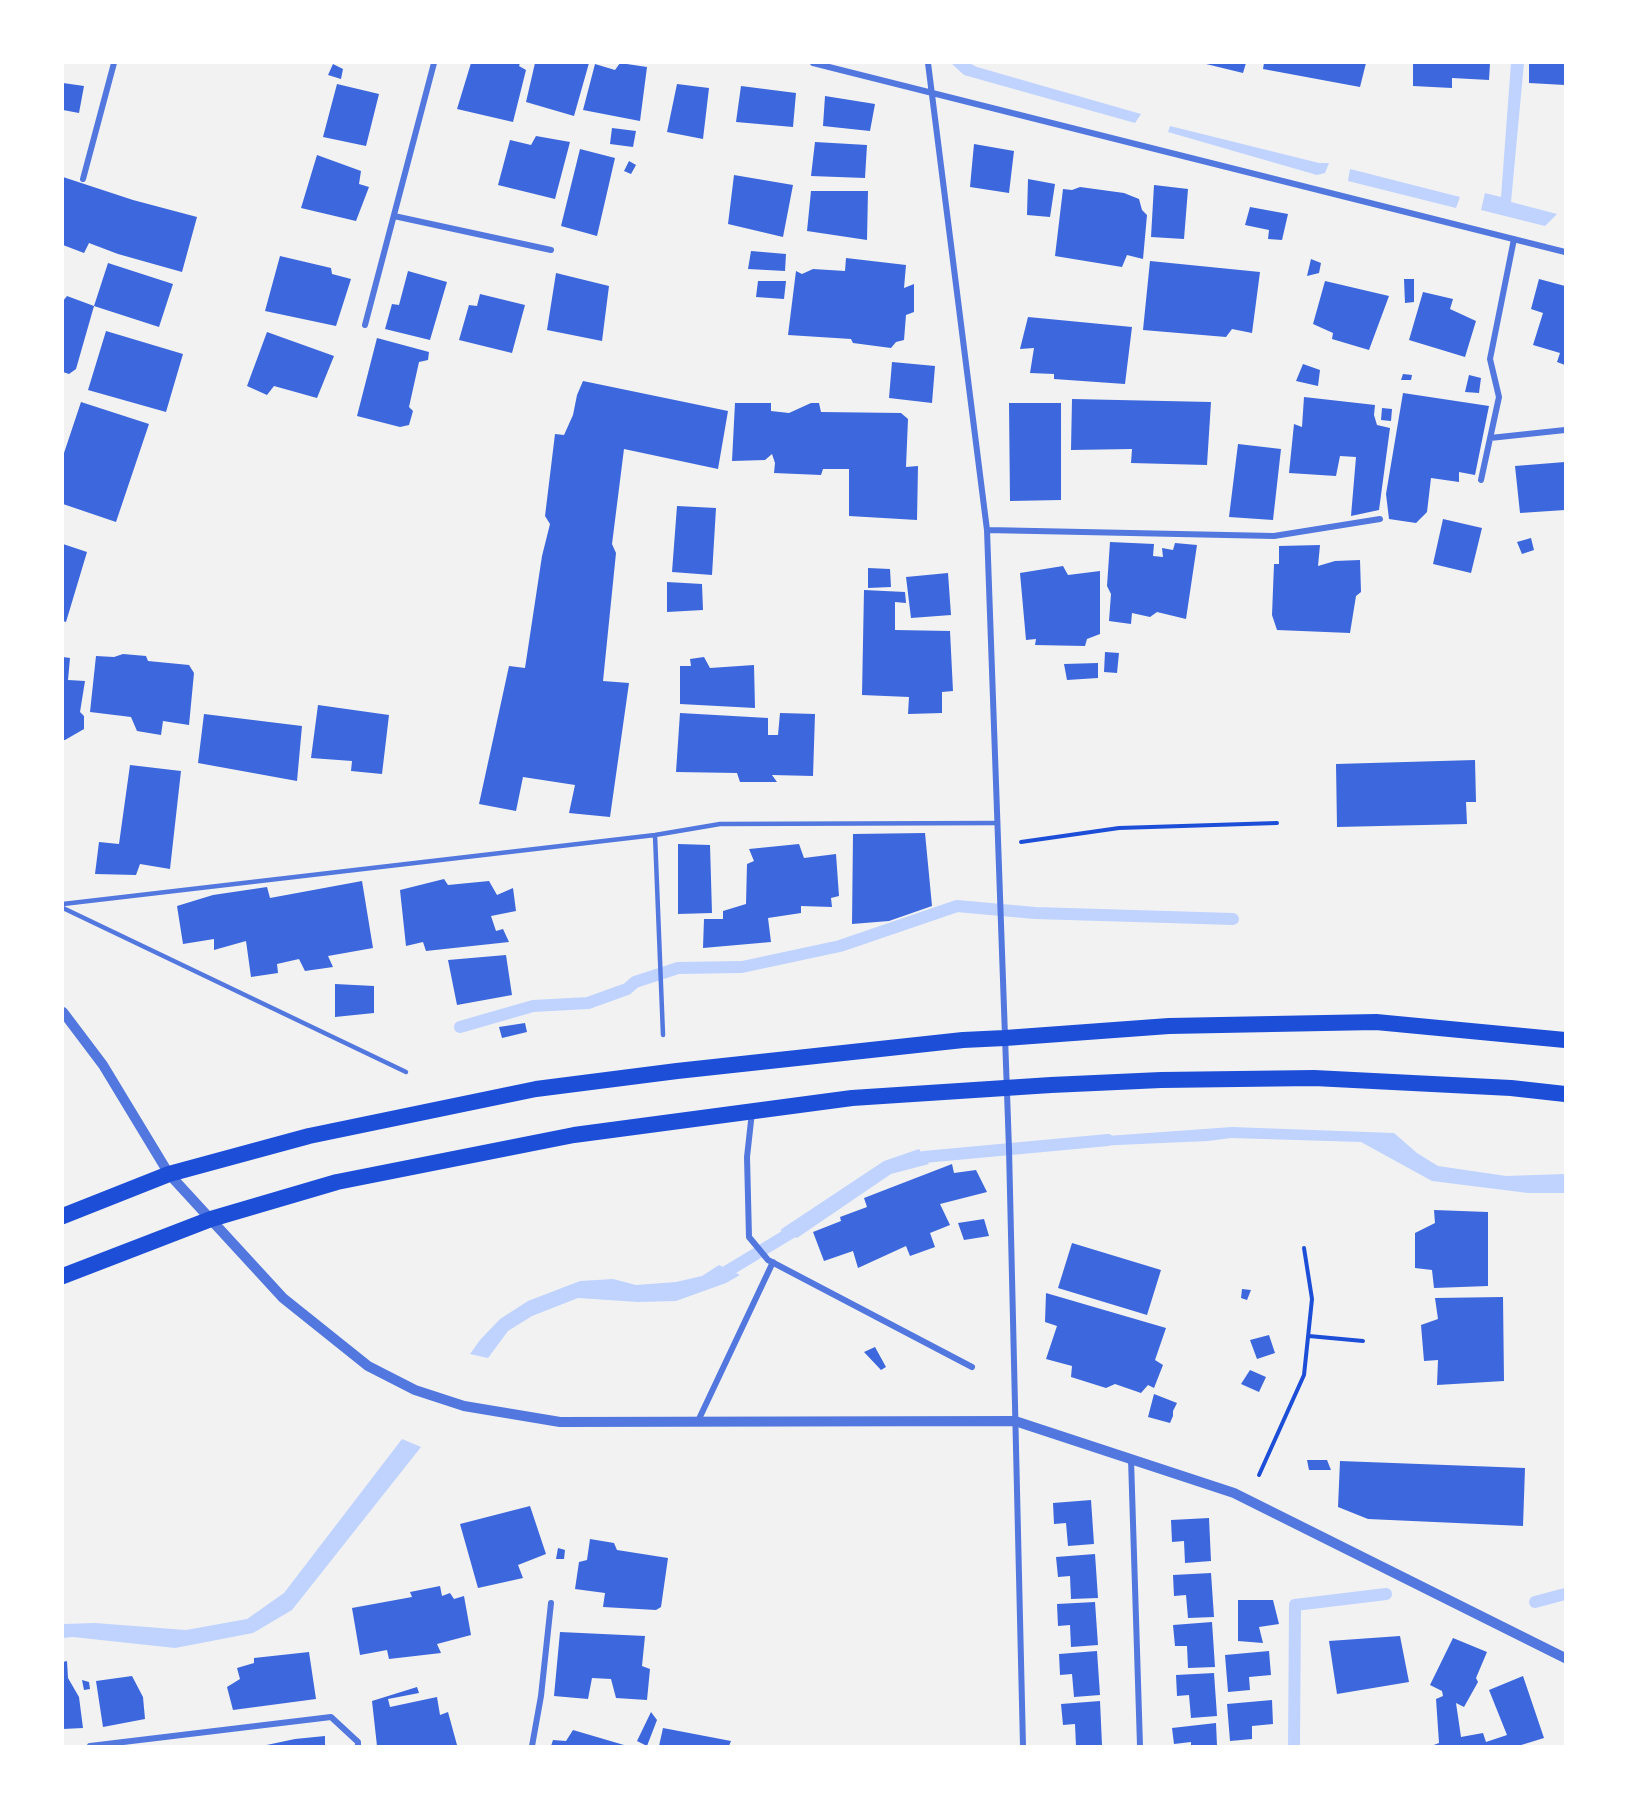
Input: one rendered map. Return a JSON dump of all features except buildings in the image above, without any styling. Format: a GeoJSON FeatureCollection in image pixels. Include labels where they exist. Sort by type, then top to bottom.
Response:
{"type":"FeatureCollection","features":[{"type":"Feature","properties":{"kind":"highway"},"geometry":{"type":"LineString","coordinates":[[63,1216],[169,1173],[309,1137],[536,1089],[688,1070],[952,1041],[1168,1026],[1376,1022],[1565,1040]]}},
{"type":"Feature","properties":{"kind":"highway"},"geometry":{"type":"LineString","coordinates":[[63,1276],[212,1219],[360,1177],[574,1135],[852,1098],[1006,1089],[1051,1084],[1314,1078],[1511,1088],[1565,1094]]}},
{"type":"Feature","properties":{"kind":"street"},"geometry":{"type":"LineString","coordinates":[[83,179],[114,63]]}},
{"type":"Feature","properties":{"kind":"street"},"geometry":{"type":"LineString","coordinates":[[365,324],[434,63]]}},
{"type":"Feature","properties":{"kind":"street"},"geometry":{"type":"LineString","coordinates":[[813,63],[1565,252]]}},
{"type":"Feature","properties":{"kind":"street"},"geometry":{"type":"LineString","coordinates":[[928,63],[987,530],[1005,1038],[1023,1746]]}},
{"type":"Feature","properties":{"kind":"street"},"geometry":{"type":"LineString","coordinates":[[394,216],[552,250]]}},
{"type":"Feature","properties":{"kind":"street"},"geometry":{"type":"LineString","coordinates":[[1481,480],[1499,397],[1490,359],[1514,239]]}},
{"type":"Feature","properties":{"kind":"street"},"geometry":{"type":"LineString","coordinates":[[1490,438],[1565,430]]}},
{"type":"Feature","properties":{"kind":"street"},"geometry":{"type":"LineString","coordinates":[[987,530],[1274,536],[1380,519]]}},
{"type":"Feature","properties":{"kind":"street"},"geometry":{"type":"LineString","coordinates":[[63,1012],[102,1065],[169,1173],[283,1298],[368,1366],[415,1390],[465,1406],[560,1422],[1016,1420],[1234,1493],[1565,1658]]}},
{"type":"Feature","properties":{"kind":"street"},"geometry":{"type":"LineString","coordinates":[[752,1112],[747,1157],[749,1237],[768,1260],[972,1367]]}},
{"type":"Feature","properties":{"kind":"street"},"geometry":{"type":"LineString","coordinates":[[698,1422],[772,1262]]}},
{"type":"Feature","properties":{"kind":"street"},"geometry":{"type":"LineString","coordinates":[[1131,1459],[1140,1746]]}},
{"type":"Feature","properties":{"kind":"street"},"geometry":{"type":"LineString","coordinates":[[532,1746],[541,1696],[551,1603]]}},
{"type":"Feature","properties":{"kind":"street"},"geometry":{"type":"LineString","coordinates":[[90,1746],[331,1717],[358,1742],[358,1746]]}},
{"type":"Feature","properties":{"kind":"lane"},"geometry":{"type":"LineString","coordinates":[[63,906],[655,835],[720,824],[998,823]]}},
{"type":"Feature","properties":{"kind":"lane"},"geometry":{"type":"LineString","coordinates":[[655,835],[663,1035]]}},
{"type":"Feature","properties":{"kind":"lane"},"geometry":{"type":"LineString","coordinates":[[63,906],[406,1072]]}},
{"type":"Feature","properties":{"kind":"path"},"geometry":{"type":"LineString","coordinates":[[999,845],[1119,828],[1277,823]]}},
{"type":"Feature","properties":{"kind":"path"},"geometry":{"type":"LineString","coordinates":[[1248,1500],[1304,1375],[1312,1299],[1304,1248]]}},
{"type":"Feature","properties":{"kind":"path"},"geometry":{"type":"LineString","coordinates":[[1309,1336],[1364,1341]]}},
{"type":"Feature","properties":{"kind":"water"},"geometry":{"type":"Polygon","coordinates":[[[951,63],[969,63],[1141,114],[1135,123],[964,75],[951,63]]]}},
{"type":"Feature","properties":{"kind":"water"},"geometry":{"type":"Polygon","coordinates":[[[1511,63],[1524,63],[1511,202],[1557,214],[1545,226],[1481,210],[1485,193],[1501,197],[1511,63]]]}},
{"type":"Feature","properties":{"kind":"water"},"geometry":{"type":"Polygon","coordinates":[[[1170,126],[1319,163],[1329,163],[1325,173],[1317,175],[1168,132],[1170,126]]]}},
{"type":"Feature","properties":{"kind":"water"},"geometry":{"type":"Polygon","coordinates":[[[1350,169],[1460,197],[1456,208],[1348,181],[1350,169]]]}},
{"type":"Feature","properties":{"kind":"water"},"geometry":{"type":"Polygon","coordinates":[[[1232,1127],[1394,1133],[1417,1153],[1438,1166],[1506,1176],[1565,1174],[1565,1193],[1528,1193],[1432,1181],[1361,1142],[1231,1138],[1095,1146],[1093,1137],[1232,1127]]]}},
{"type":"Feature","properties":{"kind":"water"},"geometry":{"type":"Polygon","coordinates":[[[919,1149],[929,1164],[891,1174],[797,1238],[780,1230],[884,1161],[919,1149]]]}},
{"type":"Feature","properties":{"kind":"water"},"geometry":{"type":"Polygon","coordinates":[[[719,1265],[740,1275],[726,1283],[676,1301],[638,1302],[578,1298],[532,1316],[508,1331],[488,1358],[470,1354],[500,1319],[528,1301],[580,1281],[613,1279],[636,1285],[676,1282],[702,1276],[719,1265]]]}},
{"type":"Feature","properties":{"kind":"water"},"geometry":{"type":"Polygon","coordinates":[[[402,1439],[421,1447],[292,1610],[253,1633],[175,1648],[73,1637],[63,1638],[63,1624],[95,1623],[186,1630],[247,1619],[284,1593],[402,1439]]]}},
{"type":"Feature","properties":{"kind":"waterway"},"geometry":{"type":"LineString","coordinates":[[460,1027],[533,1006],[588,1003],[627,989],[635,982],[678,968],[742,967],[840,946],[957,906],[1035,913],[1233,919]]}},
{"type":"Feature","properties":{"kind":"waterway"},"geometry":{"type":"LineString","coordinates":[[911,1161],[924,1157],[1108,1140]]}},
{"type":"Feature","properties":{"kind":"waterway"},"geometry":{"type":"LineString","coordinates":[[716,1278],[802,1226]]}},
{"type":"Feature","properties":{"kind":"waterway"},"geometry":{"type":"LineString","coordinates":[[1294,1746],[1295,1605],[1386,1594]]}},
{"type":"Feature","properties":{"kind":"waterway"},"geometry":{"type":"LineString","coordinates":[[1535,1602],[1565,1594]]}}]}
